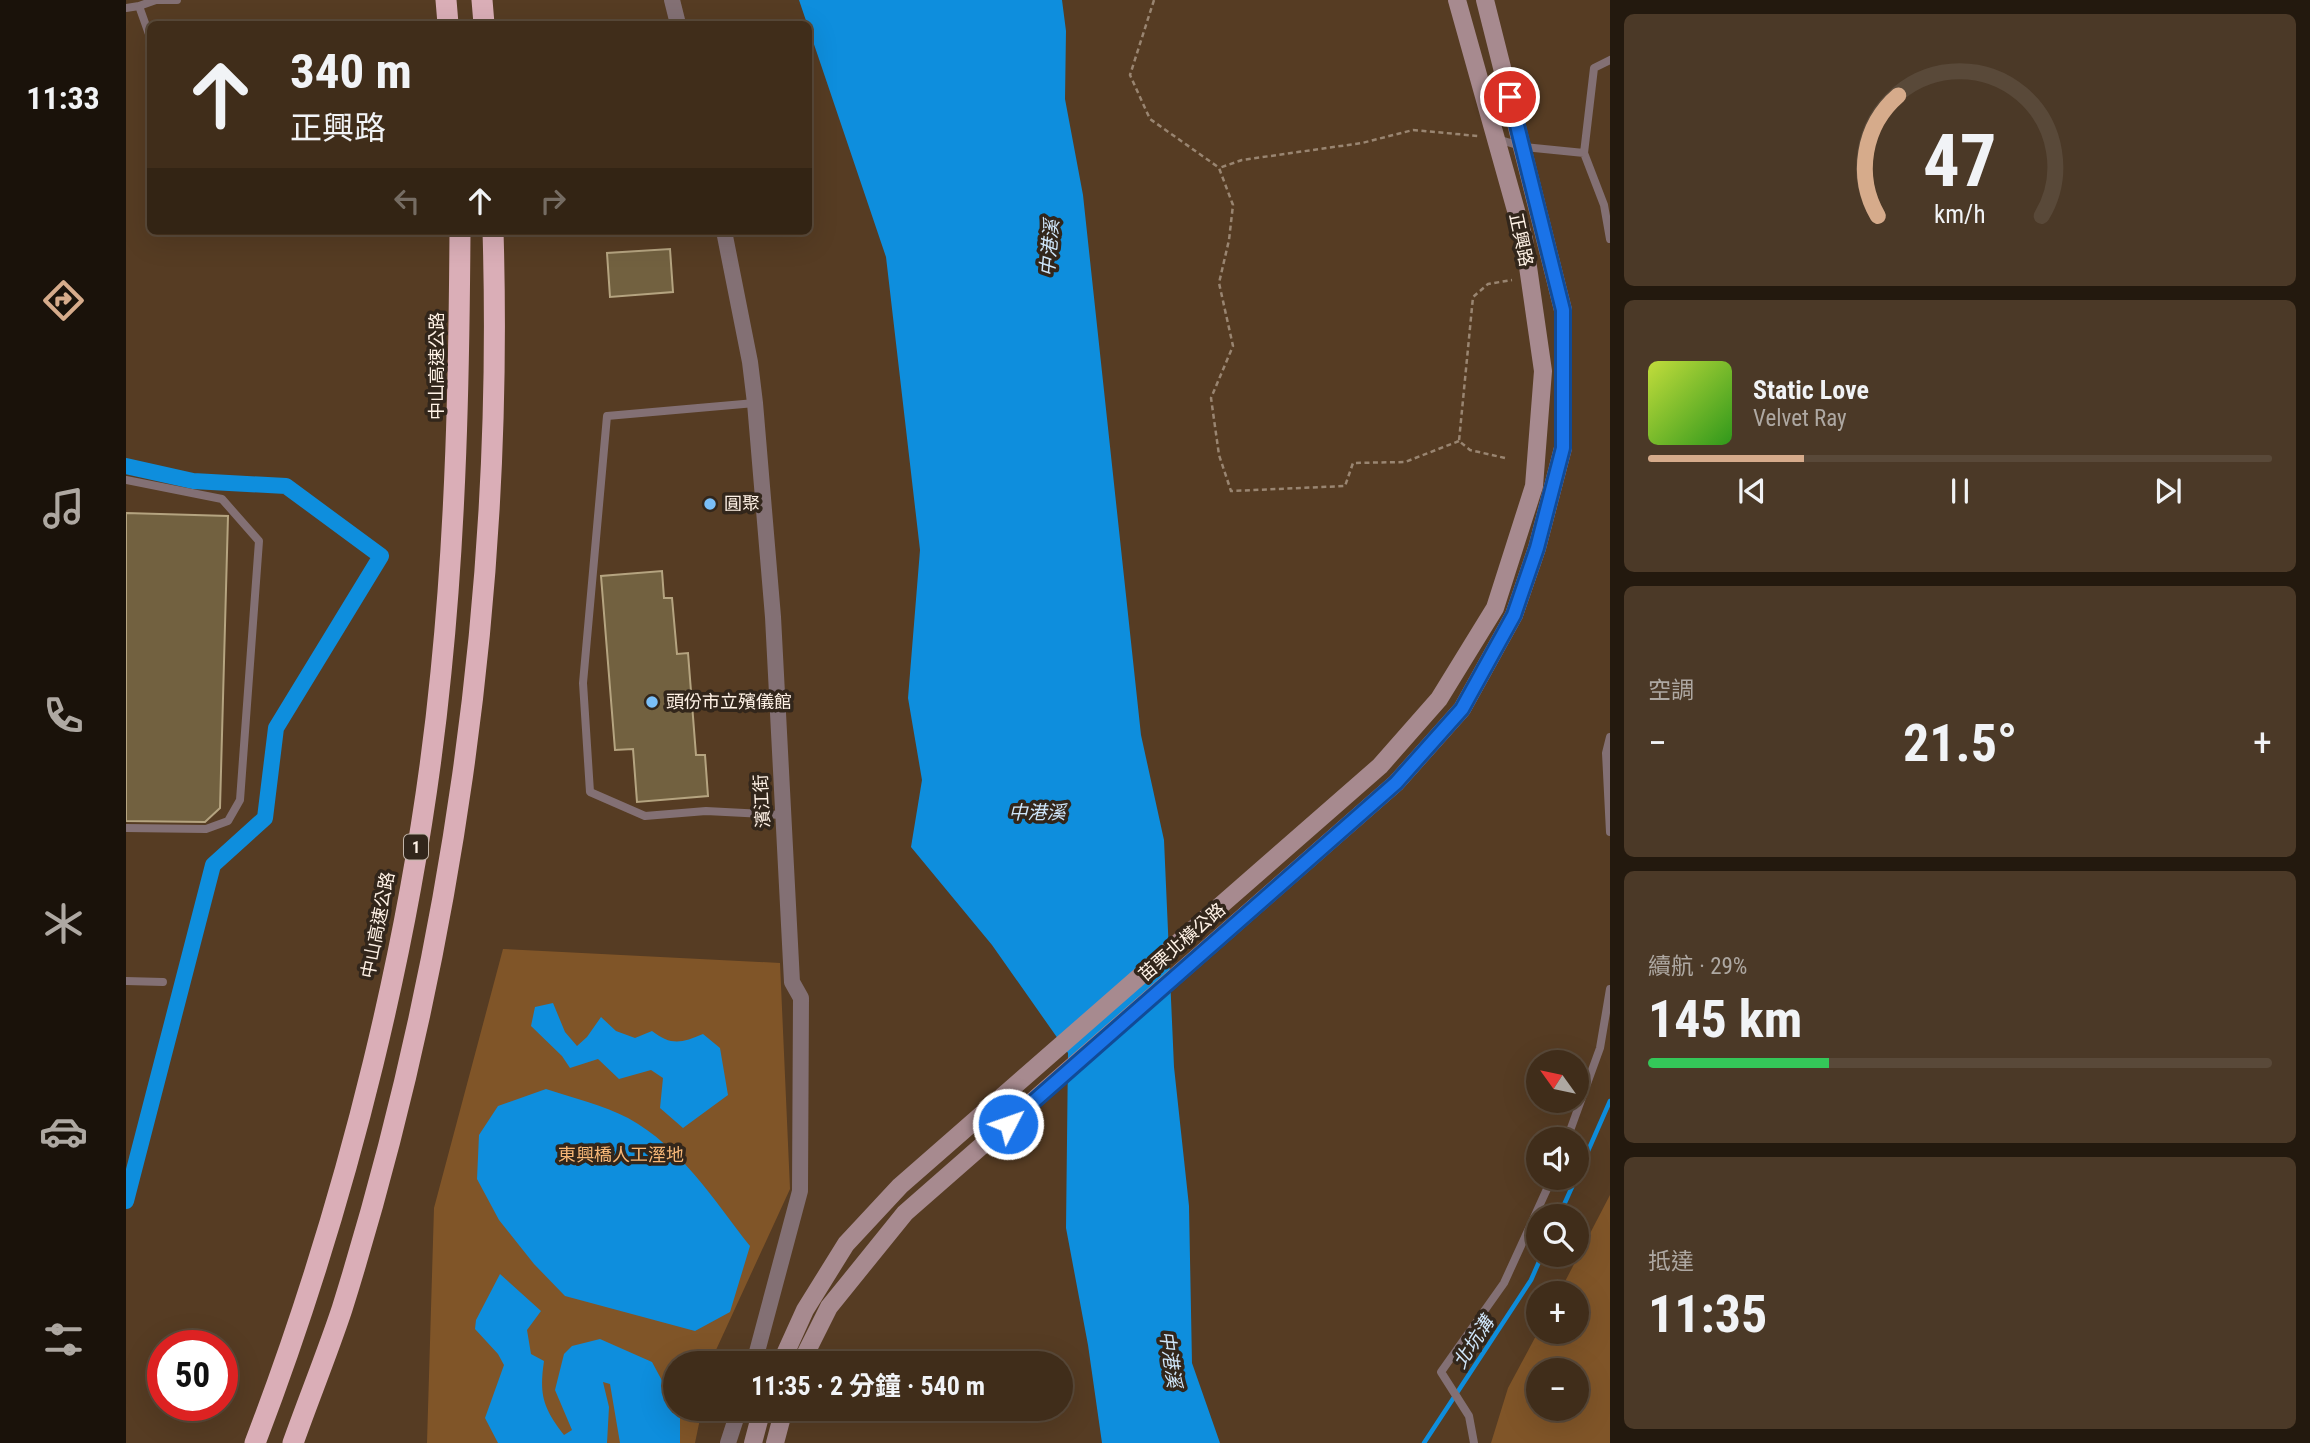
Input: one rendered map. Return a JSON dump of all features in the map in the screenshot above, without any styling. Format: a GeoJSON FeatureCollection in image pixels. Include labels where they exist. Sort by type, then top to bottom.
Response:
{"type":"FeatureCollection","features":[{"type":"Feature","properties":{"kind":"highway"},"geometry":{"type":"LineString","coordinates":[[446,0],[448,21]]}},
{"type":"Feature","properties":{"kind":"highway"},"geometry":{"type":"LineString","coordinates":[[482,0],[484,21]]}},
{"type":"Feature","properties":{"kind":"highway","name":"中山高速公路"},"geometry":{"type":"LineString","coordinates":[[255,1443],[312,1281],[347,1160],[380,1028],[424,796],[441,675],[451,558],[459,427],[460,235]]}},
{"type":"Feature","properties":{"kind":"highway","name":"1"},"geometry":{"type":"LineString","coordinates":[[293,1443],[341,1310],[377,1188],[437,940],[459,810],[485,596],[493,443],[494,235]]}},
{"type":"Feature","properties":{"kind":"main road","name":"正興路"},"geometry":{"type":"LineString","coordinates":[[1457,0],[1524,239],[1543,371],[1534,486]]}},
{"type":"Feature","properties":{"kind":"main road","name":"正興路"},"geometry":{"type":"LineString","coordinates":[[1485,0],[1563,310],[1563,448],[1537,548]]}},
{"type":"Feature","properties":{"kind":"main road","name":"苗栗北橫公路"},"geometry":{"type":"LineString","coordinates":[[786,1351],[805,1310],[846,1244],[900,1186],[1380,766],[1439,699],[1495,608],[1534,486]]}},
{"type":"Feature","properties":{"kind":"main road","name":"苗栗北橫公路"},"geometry":{"type":"LineString","coordinates":[[807,1351],[830,1307],[905,1213],[1396,783],[1462,709],[1514,615],[1537,548]]}},
{"type":"Feature","properties":{"kind":"main road"},"geometry":{"type":"LineString","coordinates":[[753,1443],[759,1421]]}},
{"type":"Feature","properties":{"kind":"main road"},"geometry":{"type":"LineString","coordinates":[[775,1443],[781,1421]]}},
{"type":"Feature","properties":{"kind":"street"},"geometry":{"type":"LineString","coordinates":[[672,0],[677,21]]}},
{"type":"Feature","properties":{"kind":"street","name":"濱江街"},"geometry":{"type":"LineString","coordinates":[[725,235],[750,362],[755,403],[773,617],[792,982],[801,998],[800,1191],[757,1351]]}},
{"type":"Feature","properties":{"kind":"street"},"geometry":{"type":"LineString","coordinates":[[728,1443],[735,1421]]}},
{"type":"Feature","properties":{"kind":"lane"},"geometry":{"type":"LineString","coordinates":[[126,8],[156,0],[177,0]]}},
{"type":"Feature","properties":{"kind":"lane"},"geometry":{"type":"LineString","coordinates":[[139,6],[147,29]]}},
{"type":"Feature","properties":{"kind":"lane"},"geometry":{"type":"LineString","coordinates":[[1610,60],[1594,68],[1584,153],[1604,205],[1610,239]]}},
{"type":"Feature","properties":{"kind":"lane"},"geometry":{"type":"LineString","coordinates":[[1494,138],[1524,147],[1584,153]]}},
{"type":"Feature","properties":{"kind":"lane"},"geometry":{"type":"LineString","coordinates":[[755,403],[607,416],[583,683],[590,792],[645,816],[706,811],[782,815]]}},
{"type":"Feature","properties":{"kind":"lane"},"geometry":{"type":"LineString","coordinates":[[126,480],[222,499],[260,541],[240,800],[228,821],[206,829],[126,828]]}},
{"type":"Feature","properties":{"kind":"lane"},"geometry":{"type":"LineString","coordinates":[[1610,737],[1606,753],[1610,832]]}},
{"type":"Feature","properties":{"kind":"lane"},"geometry":{"type":"LineString","coordinates":[[126,981],[163,982]]}},
{"type":"Feature","properties":{"kind":"lane"},"geometry":{"type":"LineString","coordinates":[[1571,1127],[1600,1048],[1610,989]]}},
{"type":"Feature","properties":{"kind":"lane"},"geometry":{"type":"LineString","coordinates":[[1474,1443],[1469,1416],[1441,1372],[1504,1283],[1547,1190]]}},
{"type":"Feature","properties":{"kind":"path"},"geometry":{"type":"LineString","coordinates":[[1154,0],[1130,75],[1150,119],[1219,168],[1233,205],[1229,240],[1219,283],[1233,346],[1211,398],[1219,455],[1231,491],[1345,486],[1353,463],[1405,462],[1459,441]]}},
{"type":"Feature","properties":{"kind":"path"},"geometry":{"type":"LineString","coordinates":[[1219,168],[1242,160],[1362,143],[1413,130],[1494,138]]}},
{"type":"Feature","properties":{"kind":"path"},"geometry":{"type":"LineString","coordinates":[[1459,441],[1474,297],[1488,284],[1529,278]]}},
{"type":"Feature","properties":{"kind":"path"},"geometry":{"type":"LineString","coordinates":[[1459,441],[1470,450],[1505,458]]}},
{"type":"Feature","properties":{"kind":"green space","name":"東興橋人工溼地"},"geometry":{"type":"Polygon","coordinates":[[[503,949],[780,963],[790,1189],[716,1351],[663,1351],[663,1421],[700,1421],[695,1443],[427,1443],[434,1208],[503,949]]]}},
{"type":"Feature","properties":{"kind":"green space"},"geometry":{"type":"Polygon","coordinates":[[[1610,1195],[1610,1443],[1491,1443],[1508,1388],[1532,1344],[1589,1344],[1589,1281],[1565,1281],[1573,1267],[1589,1267],[1589,1235],[1610,1195]]]}},
{"type":"Feature","properties":{"kind":"water","name":"中港溪"},"geometry":{"type":"Polygon","coordinates":[[[799,0],[1062,0],[1066,31],[1065,99],[1083,195],[1141,735],[1164,840],[1174,1067],[1189,1206],[1192,1363],[1220,1443],[1102,1443],[1088,1345],[1066,1228],[1068,1053],[992,945],[911,847],[922,780],[908,698],[920,550],[886,257],[812,38],[812,21],[806,21],[799,0]]]}},
{"type":"Feature","properties":{"kind":"water"},"geometry":{"type":"Polygon","coordinates":[[[553,1003],[565,1032],[577,1046],[601,1017],[616,1031],[635,1038],[652,1031],[677,1042],[703,1034],[720,1048],[728,1095],[683,1128],[660,1108],[663,1078],[651,1070],[619,1079],[598,1059],[570,1068],[562,1056],[531,1026],[535,1007],[553,1003]]]}},
{"type":"Feature","properties":{"kind":"water"},"geometry":{"type":"Polygon","coordinates":[[[546,1089],[598,1105],[628,1118],[664,1144],[695,1175],[750,1246],[730,1312],[695,1331],[565,1296],[534,1264],[499,1220],[477,1179],[479,1135],[498,1106],[546,1089]]]}},
{"type":"Feature","properties":{"kind":"water"},"geometry":{"type":"Polygon","coordinates":[[[500,1274],[541,1311],[527,1330],[531,1354],[544,1361],[544,1401],[564,1435],[572,1430],[555,1390],[564,1354],[572,1346],[600,1339],[652,1362],[663,1382],[663,1421],[680,1421],[680,1443],[620,1443],[610,1384],[603,1382],[609,1407],[607,1443],[498,1443],[485,1418],[504,1365],[498,1354],[475,1329],[476,1320],[500,1274]]]}},
{"type":"Feature","properties":{"kind":"building"},"geometry":{"type":"Polygon","coordinates":[[[670,249],[673,292],[610,297],[607,253],[670,249]]]}},
{"type":"Feature","properties":{"kind":"building"},"geometry":{"type":"Polygon","coordinates":[[[126,513],[228,516],[220,808],[205,822],[126,821],[126,513]]]}},
{"type":"Feature","properties":{"kind":"building","name":"頭份市立殯儀館"},"geometry":{"type":"Polygon","coordinates":[[[662,571],[664,598],[672,598],[677,654],[688,653],[696,755],[705,755],[708,796],[637,802],[633,749],[615,750],[601,576],[662,571]]]}},
{"type":"Feature","properties":{"kind":"waterway"},"geometry":{"type":"LineString","coordinates":[[126,466],[193,481],[286,486],[381,556],[276,728],[265,818],[213,865],[126,1201]]}},
{"type":"Feature","properties":{"kind":"waterway","name":"北坑溝"},"geometry":{"type":"LineString","coordinates":[[1589,1149],[1610,1101]]}},
{"type":"Feature","properties":{"kind":"waterway","name":"北坑溝"},"geometry":{"type":"LineString","coordinates":[[1564,1204],[1571,1190]]}},
{"type":"Feature","properties":{"kind":"waterway","name":"北坑溝"},"geometry":{"type":"LineString","coordinates":[[1424,1443],[1531,1280],[1537,1267]]}},
{"type":"Feature","properties":{"kind":"place","name":"圓聚"},"geometry":{"type":"Point","coordinates":[710,504]}},
{"type":"Feature","properties":{"kind":"place","name":"頭份市立殯儀館"},"geometry":{"type":"Point","coordinates":[652,702]}},
{"type":"Feature","properties":{"kind":"route"},"geometry":{"type":"LineString","coordinates":[[1008,1124],[1396,783],[1462,709],[1514,615],[1537,548],[1563,448],[1563,310],[1510,97]]}}]}
